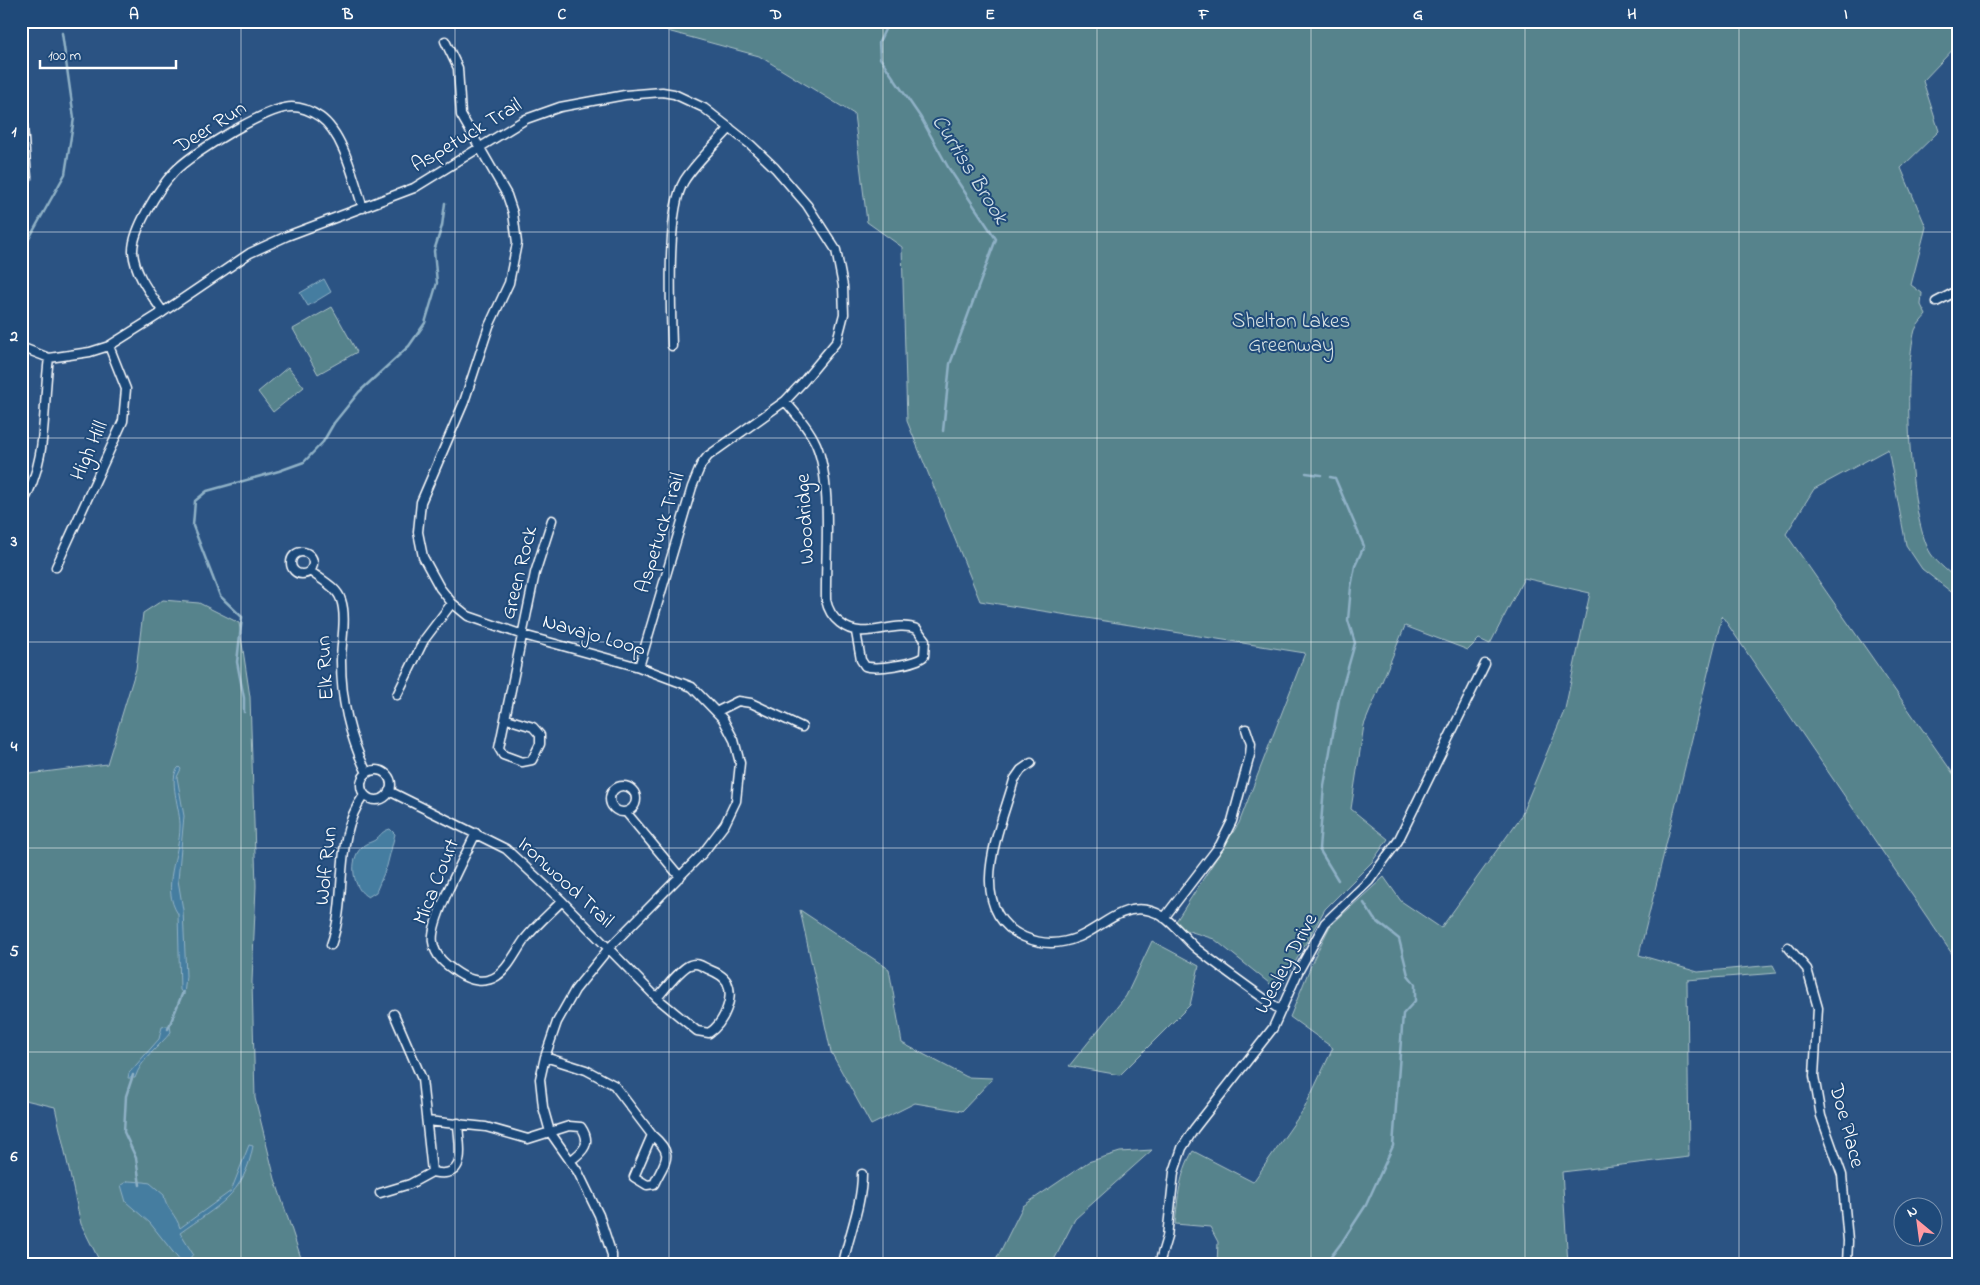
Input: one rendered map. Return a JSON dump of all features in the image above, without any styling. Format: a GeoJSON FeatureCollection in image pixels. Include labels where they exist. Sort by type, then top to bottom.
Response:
{"type":"FeatureCollection","features":[{"type":"Feature","properties":{"kind":"street","name":"Navajo Loop"},"geometry":{"type":"LineString","coordinates":[[444,41],[458,68],[462,115],[507,195],[513,213],[517,243],[509,283],[489,326],[464,402],[419,510],[418,532],[423,557],[433,577],[452,602],[476,620],[639,667],[686,683],[699,692],[718,712],[730,730],[738,756],[739,778],[736,801],[730,818],[714,840],[680,877],[609,948],[570,998],[557,1022],[540,1079],[543,1107],[550,1132],[570,1161],[599,1215],[612,1255],[612,1264]]}},
{"type":"Feature","properties":{"kind":"street","name":"Aspetuck Trail"},"geometry":{"type":"LineString","coordinates":[[21,347],[49,358],[83,354],[109,346],[164,312],[250,253],[286,236],[414,188],[516,123],[537,115],[589,101],[647,92],[668,93],[690,100],[730,128],[757,151],[793,187],[825,230],[838,258],[844,314],[840,334],[831,348],[784,401],[720,446],[701,465],[692,487],[639,667]]}},
{"type":"Feature","properties":{"kind":"street","name":"Deer Run"},"geometry":{"type":"LineString","coordinates":[[164,312],[141,279],[134,258],[134,243],[140,226],[152,203],[174,172],[211,145],[259,118],[276,110],[291,107],[306,109],[321,118],[333,130],[340,144],[363,208]]}},
{"type":"Feature","properties":{"kind":"street"},"geometry":{"type":"LineString","coordinates":[[21,189],[27,178],[22,113]]}},
{"type":"Feature","properties":{"kind":"street"},"geometry":{"type":"LineString","coordinates":[[672,346],[670,271],[680,191],[691,172],[730,128]]}},
{"type":"Feature","properties":{"kind":"street"},"geometry":{"type":"LineString","coordinates":[[1936,302],[1959,290]]}},
{"type":"Feature","properties":{"kind":"street","name":"High Hill"},"geometry":{"type":"LineString","coordinates":[[56,567],[123,421],[126,389],[109,346]]}},
{"type":"Feature","properties":{"kind":"street"},"geometry":{"type":"LineString","coordinates":[[21,506],[38,470],[42,452],[49,358]]}},
{"type":"Feature","properties":{"kind":"street","name":"Woodridge"},"geometry":{"type":"LineString","coordinates":[[784,401],[807,429],[819,453],[827,514],[827,605],[834,618],[856,632]]}},
{"type":"Feature","properties":{"kind":"street","name":"Green Rock"},"geometry":{"type":"LineString","coordinates":[[507,719],[535,573],[552,520]]}},
{"type":"Feature","properties":{"kind":"street","name":"Elk Run"},"geometry":{"type":"LineString","coordinates":[[310,571],[332,588],[341,601],[341,674],[344,700],[352,737],[367,773]]}},
{"type":"Feature","properties":{"kind":"street"},"geometry":{"type":"LineString","coordinates":[[397,695],[424,640],[452,602]]}},
{"type":"Feature","properties":{"kind":"street"},"geometry":{"type":"LineString","coordinates":[[912,627],[923,635],[926,645],[924,656],[915,662],[874,668],[865,666],[861,660],[856,632],[912,627]]}},
{"type":"Feature","properties":{"kind":"street","name":"Wesley Drive"},"geometry":{"type":"LineString","coordinates":[[1159,1264],[1167,1237],[1174,1172],[1182,1148],[1194,1129],[1273,1028],[1280,1010],[1325,923],[1370,881],[1398,841],[1484,664]]}},
{"type":"Feature","properties":{"kind":"street"},"geometry":{"type":"LineString","coordinates":[[718,712],[738,701],[751,703],[802,727]]}},
{"type":"Feature","properties":{"kind":"street"},"geometry":{"type":"LineString","coordinates":[[507,719],[532,727],[540,735],[540,744],[532,760],[522,762],[503,755],[499,748],[507,719]]}},
{"type":"Feature","properties":{"kind":"street"},"geometry":{"type":"LineString","coordinates":[[1164,918],[1220,845],[1232,821],[1250,755],[1251,744],[1246,729]]}},
{"type":"Feature","properties":{"kind":"street"},"geometry":{"type":"LineString","coordinates":[[1031,763],[1021,770],[1014,780],[988,872],[988,888],[994,905],[1014,932],[1046,944],[1079,937],[1124,911],[1138,909],[1150,911],[1164,918],[1195,947],[1280,1010]]}},
{"type":"Feature","properties":{"kind":"street"},"geometry":{"type":"LineString","coordinates":[[380,771],[387,775],[390,783],[389,791],[384,798],[375,800],[364,795],[361,783],[367,773],[380,771]]}},
{"type":"Feature","properties":{"kind":"street","name":"Ironwood Trail"},"geometry":{"type":"LineString","coordinates":[[389,791],[506,849],[562,901],[657,998]]}},
{"type":"Feature","properties":{"kind":"street","name":"Wolf Run"},"geometry":{"type":"LineString","coordinates":[[332,945],[339,917],[346,831],[354,808],[364,795]]}},
{"type":"Feature","properties":{"kind":"street"},"geometry":{"type":"LineString","coordinates":[[626,812],[680,877]]}},
{"type":"Feature","properties":{"kind":"street","name":"Mica Court"},"geometry":{"type":"LineString","coordinates":[[476,833],[434,928],[433,944],[444,963],[472,980],[480,981],[495,978],[504,970],[534,928],[562,901]]}},
{"type":"Feature","properties":{"kind":"street","name":"Doe Place"},"geometry":{"type":"LineString","coordinates":[[1788,947],[1807,969],[1818,1008],[1814,1076],[1821,1116],[1842,1175],[1848,1241],[1847,1264]]}},
{"type":"Feature","properties":{"kind":"street"},"geometry":{"type":"LineString","coordinates":[[698,964],[719,973],[726,982],[729,991],[724,1017],[717,1028],[709,1033],[697,1030],[657,998],[689,965],[698,964]]}},
{"type":"Feature","properties":{"kind":"street"},"geometry":{"type":"LineString","coordinates":[[394,1014],[422,1078],[432,1172]]}},
{"type":"Feature","properties":{"kind":"street"},"geometry":{"type":"LineString","coordinates":[[546,1057],[586,1070],[614,1085],[652,1135],[666,1147],[667,1155],[654,1184],[647,1185],[634,1177],[652,1135]]}},
{"type":"Feature","properties":{"kind":"street"},"geometry":{"type":"LineString","coordinates":[[427,1121],[486,1127],[528,1139],[569,1126],[581,1127],[587,1136],[587,1145],[570,1161]]}},
{"type":"Feature","properties":{"kind":"street"},"geometry":{"type":"LineString","coordinates":[[380,1193],[410,1184],[432,1172],[444,1174],[456,1170],[460,1164],[458,1123]]}},
{"type":"Feature","properties":{"kind":"street"},"geometry":{"type":"LineString","coordinates":[[843,1264],[849,1233],[862,1193],[862,1174]]}},
{"type":"Feature","properties":{"kind":"green space","name":"Shelton Lakes Greenway"},"geometry":{"type":"Polygon","coordinates":[[[647,21],[1959,21],[1959,43],[1923,81],[1939,131],[1901,168],[1926,227],[1911,285],[1922,293],[1921,305],[1926,315],[1915,330],[1909,378],[1910,444],[1917,510],[1923,536],[1931,554],[1959,581],[1959,598],[1922,569],[1906,545],[1888,449],[1814,489],[1786,534],[1959,782],[1959,964],[1722,616],[1639,955],[1698,972],[1773,965],[1777,973],[1687,980],[1689,1157],[1562,1172],[1568,1264],[1217,1264],[1218,1242],[1210,1227],[1175,1224],[1182,1177],[1193,1151],[1253,1182],[1304,1109],[1333,1048],[1290,1017],[1314,958],[1330,926],[1384,877],[1401,901],[1441,928],[1520,818],[1565,709],[1590,593],[1524,578],[1490,644],[1479,639],[1468,650],[1405,626],[1364,725],[1351,809],[1388,839],[1372,862],[1325,909],[1279,991],[1214,939],[1173,926],[1239,823],[1305,653],[980,601],[907,421],[902,247],[867,222],[854,114],[759,56],[671,32],[647,21]]]}},
{"type":"Feature","properties":{"kind":"green space"},"geometry":{"type":"Polygon","coordinates":[[[332,307],[357,352],[318,374],[293,329],[332,307]]]}},
{"type":"Feature","properties":{"kind":"green space"},"geometry":{"type":"Polygon","coordinates":[[[288,367],[304,387],[273,412],[258,392],[288,367]]]}},
{"type":"Feature","properties":{"kind":"green space"},"geometry":{"type":"Polygon","coordinates":[[[163,600],[199,603],[239,623],[250,697],[256,886],[252,982],[255,1098],[275,1179],[303,1264],[101,1264],[81,1224],[55,1107],[21,1099],[21,775],[107,764],[136,669],[143,613],[163,600]]]}},
{"type":"Feature","properties":{"kind":"green space"},"geometry":{"type":"Polygon","coordinates":[[[800,910],[889,969],[902,1043],[967,1077],[993,1078],[962,1111],[915,1103],[871,1125],[831,1052],[800,910]]]}},
{"type":"Feature","properties":{"kind":"green space"},"geometry":{"type":"Polygon","coordinates":[[[1152,941],[1199,966],[1190,1005],[1120,1075],[1069,1066],[1126,996],[1152,941]]]}},
{"type":"Feature","properties":{"kind":"green space"},"geometry":{"type":"Polygon","coordinates":[[[1152,1150],[1075,1219],[1052,1264],[994,1264],[1023,1206],[1088,1162],[1120,1152],[1152,1150]]]}},
{"type":"Feature","properties":{"kind":"water"},"geometry":{"type":"Polygon","coordinates":[[[324,279],[331,292],[308,306],[300,293],[324,279]]]}},
{"type":"Feature","properties":{"kind":"water"},"geometry":{"type":"Polygon","coordinates":[[[179,767],[181,769],[177,777],[184,816],[178,880],[183,910],[186,976],[184,995],[180,990],[178,914],[173,904],[171,893],[172,871],[180,827],[174,786],[174,778],[179,767]]]}},
{"type":"Feature","properties":{"kind":"water"},"geometry":{"type":"Polygon","coordinates":[[[390,829],[395,834],[387,866],[376,892],[368,897],[358,888],[354,874],[357,853],[363,846],[390,829]]]}},
{"type":"Feature","properties":{"kind":"water"},"geometry":{"type":"Polygon","coordinates":[[[170,1026],[171,1032],[141,1065],[135,1078],[128,1078],[129,1073],[159,1039],[162,1027],[170,1026]]]}},
{"type":"Feature","properties":{"kind":"water"},"geometry":{"type":"Polygon","coordinates":[[[249,1145],[253,1146],[249,1163],[236,1188],[217,1207],[180,1233],[193,1254],[188,1261],[180,1261],[150,1223],[126,1202],[121,1185],[128,1181],[150,1183],[164,1195],[166,1204],[180,1228],[231,1191],[249,1145]]]}},
{"type":"Feature","properties":{"kind":"waterway","name":"Curtiss Brook"},"geometry":{"type":"LineString","coordinates":[[889,21],[879,42],[880,58],[921,118],[948,167],[996,239],[950,364],[943,431]]}},
{"type":"Feature","properties":{"kind":"waterway"},"geometry":{"type":"LineString","coordinates":[[21,253],[65,174],[74,118],[62,33]]}},
{"type":"Feature","properties":{"kind":"waterway"},"geometry":{"type":"LineString","coordinates":[[244,712],[244,698],[237,662],[242,617],[220,596],[193,526],[195,501],[207,491],[304,462],[323,442],[334,423],[359,392],[409,346],[425,323],[437,283],[434,251],[442,226],[445,203]]}},
{"type":"Feature","properties":{"kind":"waterway"},"geometry":{"type":"LineString","coordinates":[[1306,473],[1321,475]]}},
{"type":"Feature","properties":{"kind":"waterway"},"geometry":{"type":"LineString","coordinates":[[1330,477],[1335,478],[1364,546],[1355,566],[1351,587],[1348,620],[1355,643],[1339,699],[1324,786],[1319,849],[1338,880]]}},
{"type":"Feature","properties":{"kind":"waterway"},"geometry":{"type":"LineString","coordinates":[[1313,1264],[1330,1258],[1342,1242],[1366,1205],[1393,1146],[1403,1014],[1415,1001],[1415,984],[1408,975],[1399,939],[1374,919],[1364,903]]}},
{"type":"Feature","properties":{"kind":"waterway"},"geometry":{"type":"LineString","coordinates":[[168,1029],[183,992]]}},
{"type":"Feature","properties":{"kind":"waterway"},"geometry":{"type":"LineString","coordinates":[[133,1075],[126,1096],[124,1132],[136,1158],[140,1185]]}}]}
